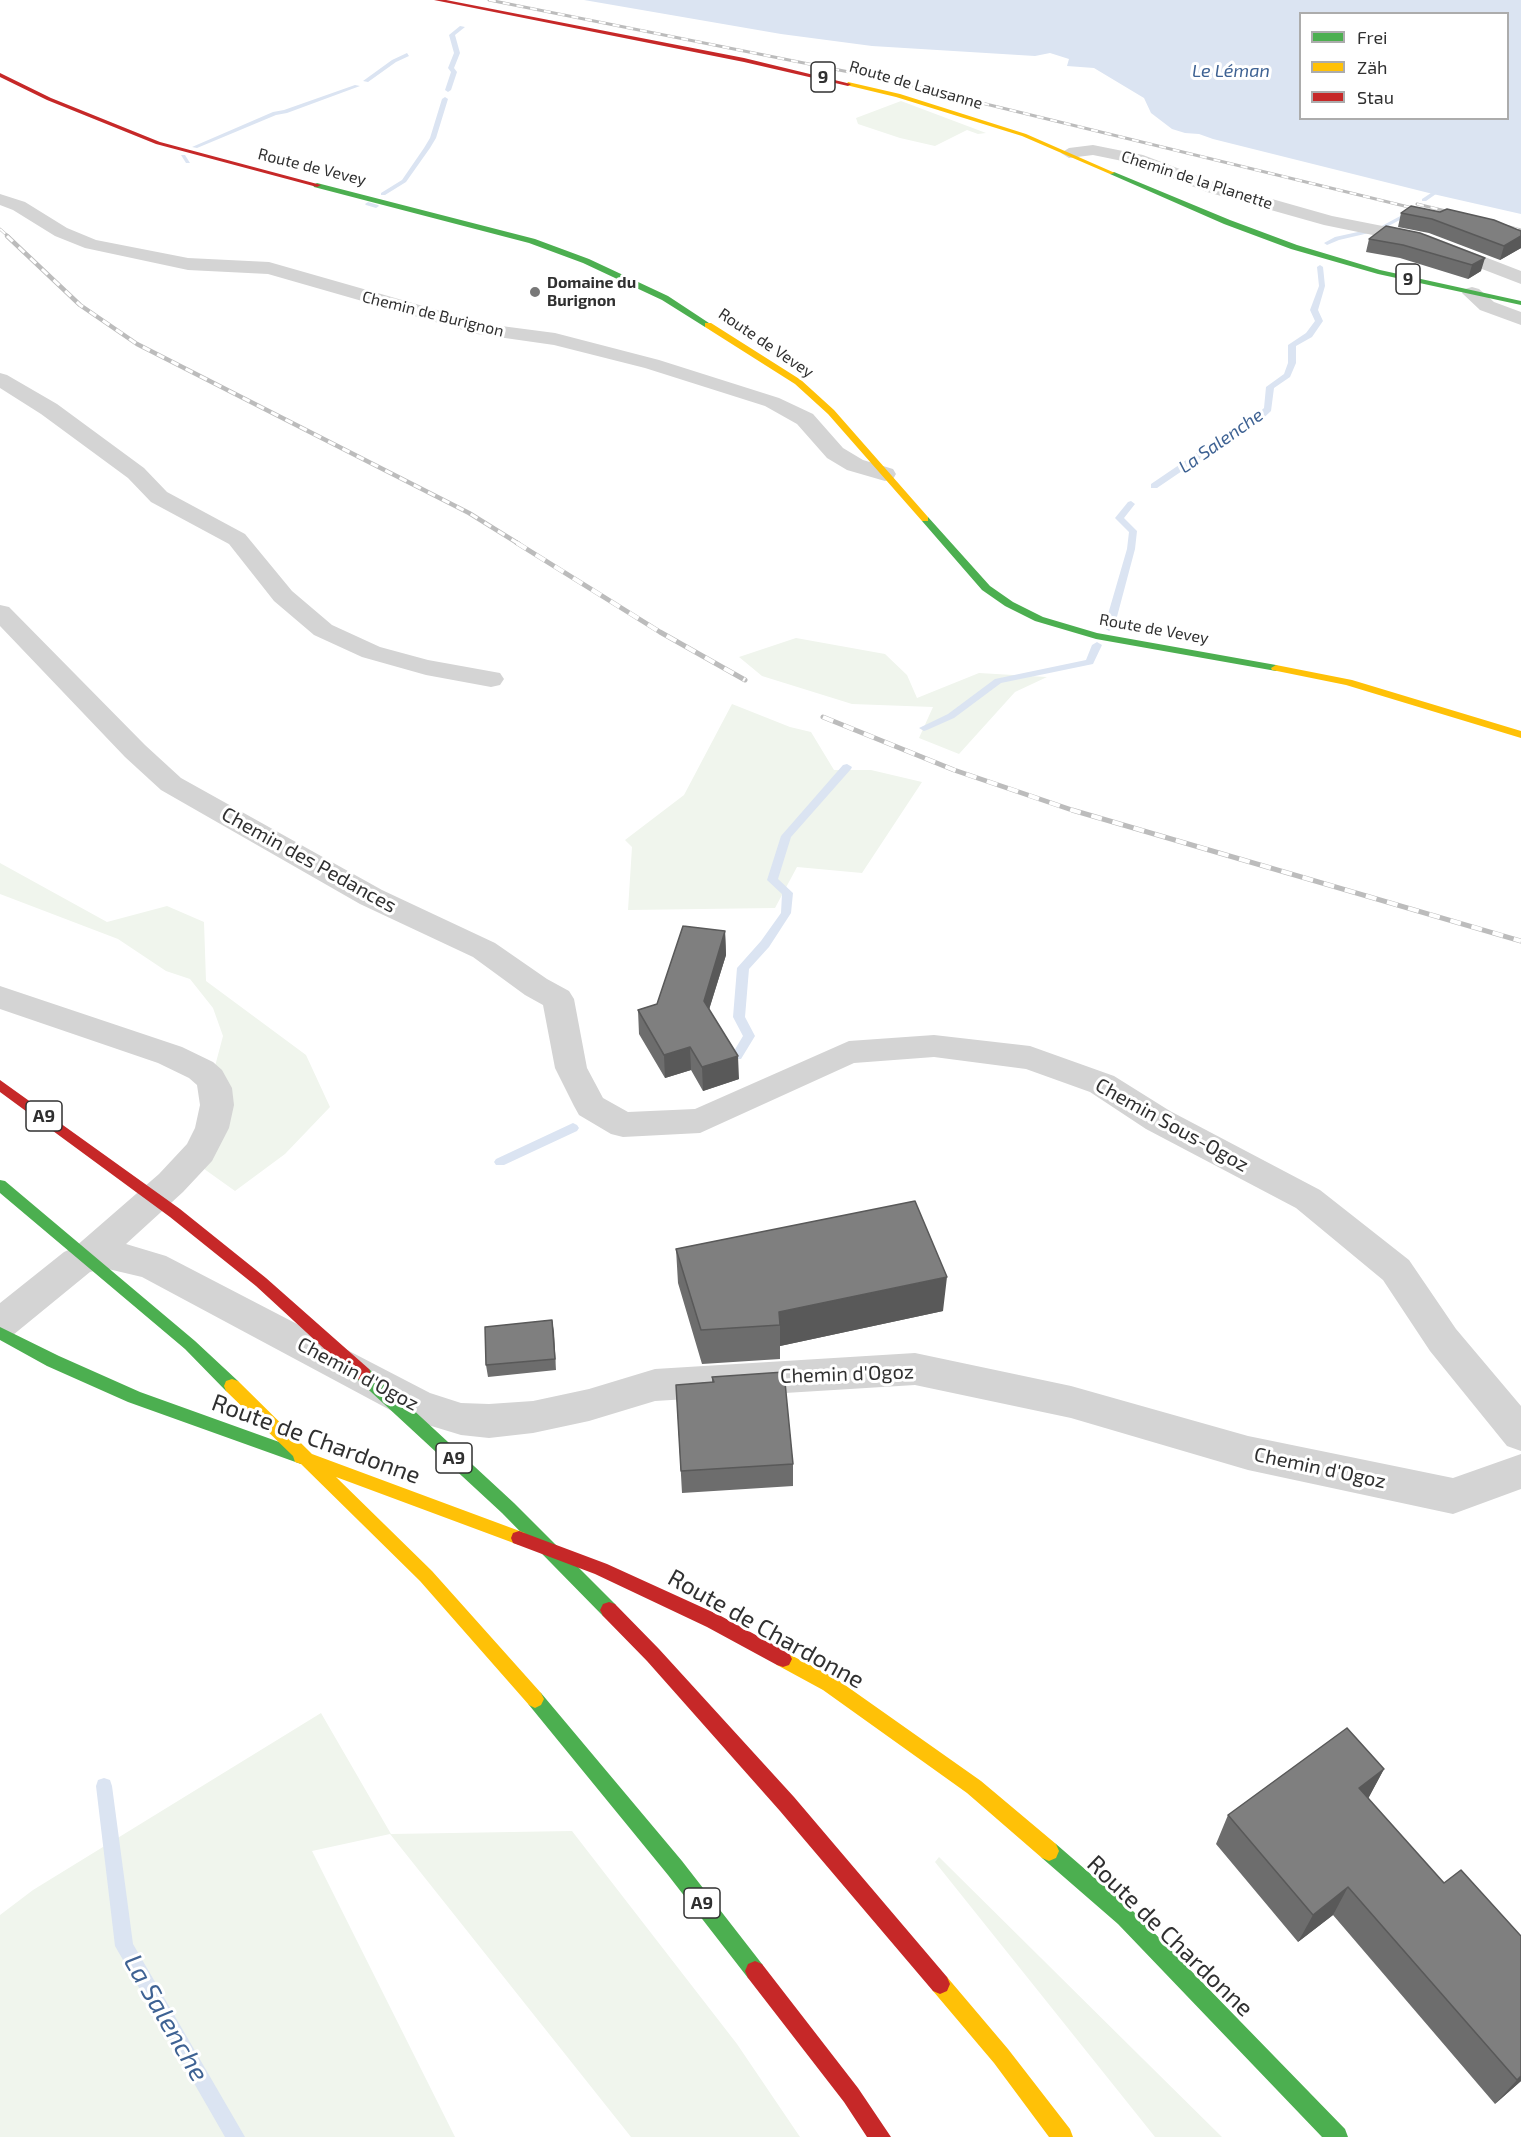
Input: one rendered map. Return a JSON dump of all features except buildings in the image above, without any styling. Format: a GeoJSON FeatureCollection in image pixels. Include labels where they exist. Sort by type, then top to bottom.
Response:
{"type":"FeatureCollection","features":[{"type":"Feature","properties":{"kind":"main road","name":"Route de Lausanne"},"geometry":{"type":"LineString","coordinates":[[437,0],[839,80],[961,114],[1069,153],[1227,222],[1298,248],[1378,272],[1472,293]]}},
{"type":"Feature","properties":{"kind":"main road","name":"Route de Vevey"},"geometry":{"type":"LineString","coordinates":[[0,75],[97,119],[175,148],[521,238],[586,261],[665,298],[798,382],[831,412],[986,588],[1009,604],[1039,619],[1096,636],[1206,654],[1348,682],[1394,694],[1521,735]]}},
{"type":"Feature","properties":{"kind":"main road","name":"9"},"geometry":{"type":"LineString","coordinates":[[1472,293],[1521,303]]}},
{"type":"Feature","properties":{"kind":"main road","name":"A9"},"geometry":{"type":"LineString","coordinates":[[0,1085],[175,1213],[261,1282],[500,1500],[653,1654],[787,1804],[1001,2056],[1062,2137]]}},
{"type":"Feature","properties":{"kind":"main road","name":"A9"},"geometry":{"type":"LineString","coordinates":[[0,1185],[137,1299],[255,1407],[426,1576],[515,1675],[675,1868],[851,2095],[880,2137]]}},
{"type":"Feature","properties":{"kind":"main road","name":"Route de Chardonne"},"geometry":{"type":"LineString","coordinates":[[0,1333],[92,1379],[601,1569],[713,1621],[829,1684],[974,1787],[1125,1917],[1337,2137]]}},
{"type":"Feature","properties":{"kind":"street","name":"Chemin de la Planette"},"geometry":{"type":"LineString","coordinates":[[1069,153],[1093,150],[1119,154],[1213,188],[1359,227],[1422,239]]}},
{"type":"Feature","properties":{"kind":"street","name":"Chemin de Burignon"},"geometry":{"type":"LineString","coordinates":[[0,199],[19,206],[61,232],[91,244],[188,264],[269,268],[484,330],[555,339],[652,364],[772,402],[805,419],[835,453],[855,465],[885,474]]}},
{"type":"Feature","properties":{"kind":"street"},"geometry":{"type":"LineString","coordinates":[[1422,239],[1459,242],[1509,253]]}},
{"type":"Feature","properties":{"kind":"street"},"geometry":{"type":"LineString","coordinates":[[1422,239],[1521,278]]}},
{"type":"Feature","properties":{"kind":"street"},"geometry":{"type":"LineString","coordinates":[[1472,293],[1487,306],[1521,319]]}},
{"type":"Feature","properties":{"kind":"street"},"geometry":{"type":"LineString","coordinates":[[0,379],[49,409],[136,473],[159,497],[237,539],[283,596],[323,630],[370,652],[426,667],[491,679]]}},
{"type":"Feature","properties":{"kind":"street","name":"Chemin des Pedances"},"geometry":{"type":"LineString","coordinates":[[0,612],[135,751],[171,784],[371,897],[484,950],[536,987],[558,999],[571,1068],[591,1107]]}},
{"type":"Feature","properties":{"kind":"street"},"geometry":{"type":"LineString","coordinates":[[0,997],[35,1012],[170,1055],[201,1070],[210,1078],[215,1088],[217,1105],[212,1128],[200,1152],[171,1183],[88,1257],[77,1262],[0,1324]]}},
{"type":"Feature","properties":{"kind":"street","name":"Chemin Sous-Ogoz"},"geometry":{"type":"LineString","coordinates":[[591,1107],[624,1125],[700,1121],[849,1052],[934,1046],[1030,1058],[1102,1084],[1158,1120],[1308,1199],[1396,1270],[1443,1340],[1521,1434]]}},
{"type":"Feature","properties":{"kind":"street","name":"Chemin d'Ogoz"},"geometry":{"type":"LineString","coordinates":[[88,1257],[104,1254],[153,1266],[419,1406],[461,1419],[489,1421],[533,1417],[589,1405],[655,1384],[915,1369],[1071,1402],[1248,1453],[1453,1496],[1521,1471]]}},
{"type":"Feature","properties":{"kind":"shaded area"},"geometry":{"type":"Polygon","coordinates":[[[901,101],[986,133],[978,134],[967,130],[935,146],[900,138],[858,124],[856,118],[901,101]]]}},
{"type":"Feature","properties":{"kind":"shaded area"},"geometry":{"type":"Polygon","coordinates":[[[796,638],[885,654],[907,675],[917,698],[979,673],[1047,677],[1015,692],[959,754],[919,738],[933,707],[852,704],[762,676],[739,657],[796,638]]]}},
{"type":"Feature","properties":{"kind":"shaded area"},"geometry":{"type":"Polygon","coordinates":[[[732,704],[790,727],[811,732],[834,770],[871,770],[922,782],[862,873],[797,867],[775,908],[628,910],[632,847],[625,840],[684,795],[732,704]]]}},
{"type":"Feature","properties":{"kind":"shaded area"},"geometry":{"type":"Polygon","coordinates":[[[0,863],[107,922],[167,906],[204,922],[206,981],[306,1055],[330,1107],[285,1154],[235,1191],[200,1166],[214,1070],[223,1036],[213,1008],[190,979],[166,971],[118,939],[0,894],[0,863]]]}},
{"type":"Feature","properties":{"kind":"shaded area"},"geometry":{"type":"Polygon","coordinates":[[[321,1713],[391,1834],[572,1831],[737,2044],[800,2137],[631,2137],[390,1834],[312,1851],[455,2137],[0,2137],[0,1915],[33,1890],[321,1713]]]}},
{"type":"Feature","properties":{"kind":"shaded area"},"geometry":{"type":"Polygon","coordinates":[[[939,1857],[1222,2137],[1155,2137],[935,1862],[939,1857]]]}},
{"type":"Feature","properties":{"kind":"water","name":"Le Léman"},"geometry":{"type":"Polygon","coordinates":[[[584,0],[1521,0],[1521,214],[1172,129],[1151,113],[1144,98],[1094,68],[1067,66],[1069,59],[1050,53],[1035,56],[872,46],[781,34],[584,0]]]}},
{"type":"Feature","properties":{"kind":"waterway"},"geometry":{"type":"LineString","coordinates":[[448,90],[454,72],[451,68],[452,62],[457,53],[452,35],[462,27]]}},
{"type":"Feature","properties":{"kind":"waterway"},"geometry":{"type":"LineString","coordinates":[[366,81],[394,61],[407,55]]}},
{"type":"Feature","properties":{"kind":"waterway"},"geometry":{"type":"LineString","coordinates":[[195,147],[275,113],[285,112],[357,86]]}},
{"type":"Feature","properties":{"kind":"waterway"},"geometry":{"type":"LineString","coordinates":[[383,194],[404,181],[427,148],[433,138],[445,99]]}},
{"type":"Feature","properties":{"kind":"waterway"},"geometry":{"type":"LineString","coordinates":[[183,156],[188,162]]}},
{"type":"Feature","properties":{"kind":"waterway","name":"La Salenche"},"geometry":{"type":"LineString","coordinates":[[1424,200],[1433,194]]}},
{"type":"Feature","properties":{"kind":"waterway"},"geometry":{"type":"LineString","coordinates":[[368,204],[376,206]]}},
{"type":"Feature","properties":{"kind":"waterway","name":"La Salenche"},"geometry":{"type":"LineString","coordinates":[[1379,229],[1408,214]]}},
{"type":"Feature","properties":{"kind":"waterway","name":"La Salenche"},"geometry":{"type":"LineString","coordinates":[[1327,243],[1337,238],[1367,232]]}},
{"type":"Feature","properties":{"kind":"waterway","name":"La Salenche"},"geometry":{"type":"LineString","coordinates":[[1154,486],[1229,435],[1252,424],[1268,409],[1270,387],[1287,375],[1292,363],[1292,345],[1309,335],[1319,321],[1314,310],[1322,286],[1320,267]]}},
{"type":"Feature","properties":{"kind":"waterway","name":"La Salenche"},"geometry":{"type":"LineString","coordinates":[[1109,628],[1131,549],[1133,531],[1119,518],[1131,504]]}},
{"type":"Feature","properties":{"kind":"waterway","name":"La Salenche"},"geometry":{"type":"LineString","coordinates":[[924,728],[951,716],[998,681],[1090,662],[1097,645]]}},
{"type":"Feature","properties":{"kind":"waterway","name":"La Salenche"},"geometry":{"type":"LineString","coordinates":[[737,1056],[749,1036],[739,1017],[743,968],[765,944],[786,913],[788,893],[772,880],[786,836],[847,767]]}},
{"type":"Feature","properties":{"kind":"waterway","name":"La Salenche"},"geometry":{"type":"LineString","coordinates":[[500,1162],[573,1128]]}},
{"type":"Feature","properties":{"kind":"waterway","name":"La Salenche"},"geometry":{"type":"LineString","coordinates":[[104,1786],[124,1946],[236,2137]]}},
{"type":"Feature","properties":{"kind":"railway"},"geometry":{"type":"LineString","coordinates":[[489,0],[879,78],[1425,211]]}},
{"type":"Feature","properties":{"kind":"railway"},"geometry":{"type":"LineString","coordinates":[[1417,204],[1458,214]]}},
{"type":"Feature","properties":{"kind":"railway"},"geometry":{"type":"LineString","coordinates":[[1498,224],[1521,230]]}},
{"type":"Feature","properties":{"kind":"railway"},"geometry":{"type":"LineString","coordinates":[[0,229],[9,237]]}},
{"type":"Feature","properties":{"kind":"railway"},"geometry":{"type":"LineString","coordinates":[[7,236],[80,305],[137,344],[469,513],[519,544]]}},
{"type":"Feature","properties":{"kind":"railway"},"geometry":{"type":"LineString","coordinates":[[517,543],[660,632],[745,680]]}},
{"type":"Feature","properties":{"kind":"railway"},"geometry":{"type":"LineString","coordinates":[[823,717],[954,770],[1072,810],[1521,941]]}},
{"type":"Feature","properties":{"kind":"traffic: fast"},"geometry":{"type":"LineString","coordinates":[[1112,173],[1227,222],[1294,247],[1378,272],[1521,303]]}},
{"type":"Feature","properties":{"kind":"traffic: fast"},"geometry":{"type":"LineString","coordinates":[[317,185],[532,241],[586,261],[665,298],[708,325]]}},
{"type":"Feature","properties":{"kind":"traffic: fast"},"geometry":{"type":"LineString","coordinates":[[925,519],[986,588],[1009,604],[1039,619],[1096,636],[1276,668]]}},
{"type":"Feature","properties":{"kind":"traffic: fast"},"geometry":{"type":"LineString","coordinates":[[0,1185],[190,1345],[232,1386]]}},
{"type":"Feature","properties":{"kind":"traffic: fast"},"geometry":{"type":"LineString","coordinates":[[0,1333],[53,1361],[134,1397],[301,1457]]}},
{"type":"Feature","properties":{"kind":"traffic: fast"},"geometry":{"type":"LineString","coordinates":[[363,1374],[508,1508],[609,1610]]}},
{"type":"Feature","properties":{"kind":"traffic: fast"},"geometry":{"type":"LineString","coordinates":[[535,1699],[675,1868],[755,1971]]}},
{"type":"Feature","properties":{"kind":"traffic: fast"},"geometry":{"type":"LineString","coordinates":[[1049,1851],[1125,1917],[1337,2137]]}},
{"type":"Feature","properties":{"kind":"traffic: slow"},"geometry":{"type":"LineString","coordinates":[[848,84],[898,95],[1024,135],[1112,173]]}},
{"type":"Feature","properties":{"kind":"traffic: slow"},"geometry":{"type":"LineString","coordinates":[[708,325],[798,382],[831,412],[925,519]]}},
{"type":"Feature","properties":{"kind":"traffic: slow"},"geometry":{"type":"LineString","coordinates":[[1276,668],[1348,682],[1521,735]]}},
{"type":"Feature","properties":{"kind":"traffic: slow"},"geometry":{"type":"LineString","coordinates":[[232,1386],[426,1576],[535,1699]]}},
{"type":"Feature","properties":{"kind":"traffic: slow"},"geometry":{"type":"LineString","coordinates":[[301,1457],[519,1538]]}},
{"type":"Feature","properties":{"kind":"traffic: slow"},"geometry":{"type":"LineString","coordinates":[[783,1659],[829,1684],[974,1787],[1049,1851]]}},
{"type":"Feature","properties":{"kind":"traffic: slow"},"geometry":{"type":"LineString","coordinates":[[940,1984],[1001,2056],[1062,2137]]}},
{"type":"Feature","properties":{"kind":"traffic: jam"},"geometry":{"type":"LineString","coordinates":[[437,0],[744,60],[848,84]]}},
{"type":"Feature","properties":{"kind":"traffic: jam"},"geometry":{"type":"LineString","coordinates":[[0,75],[49,99],[158,143],[317,185]]}},
{"type":"Feature","properties":{"kind":"traffic: jam"},"geometry":{"type":"LineString","coordinates":[[0,1085],[175,1213],[261,1282],[363,1374]]}},
{"type":"Feature","properties":{"kind":"traffic: jam"},"geometry":{"type":"LineString","coordinates":[[519,1538],[601,1569],[713,1621],[783,1659]]}},
{"type":"Feature","properties":{"kind":"traffic: jam"},"geometry":{"type":"LineString","coordinates":[[609,1610],[653,1655],[787,1804],[940,1984]]}},
{"type":"Feature","properties":{"kind":"traffic: jam"},"geometry":{"type":"LineString","coordinates":[[755,1971],[851,2095],[880,2137]]}},
{"type":"Feature","properties":{"kind":"place","name":"Domaine du Burignon"},"geometry":{"type":"Point","coordinates":[535,292]}}]}
